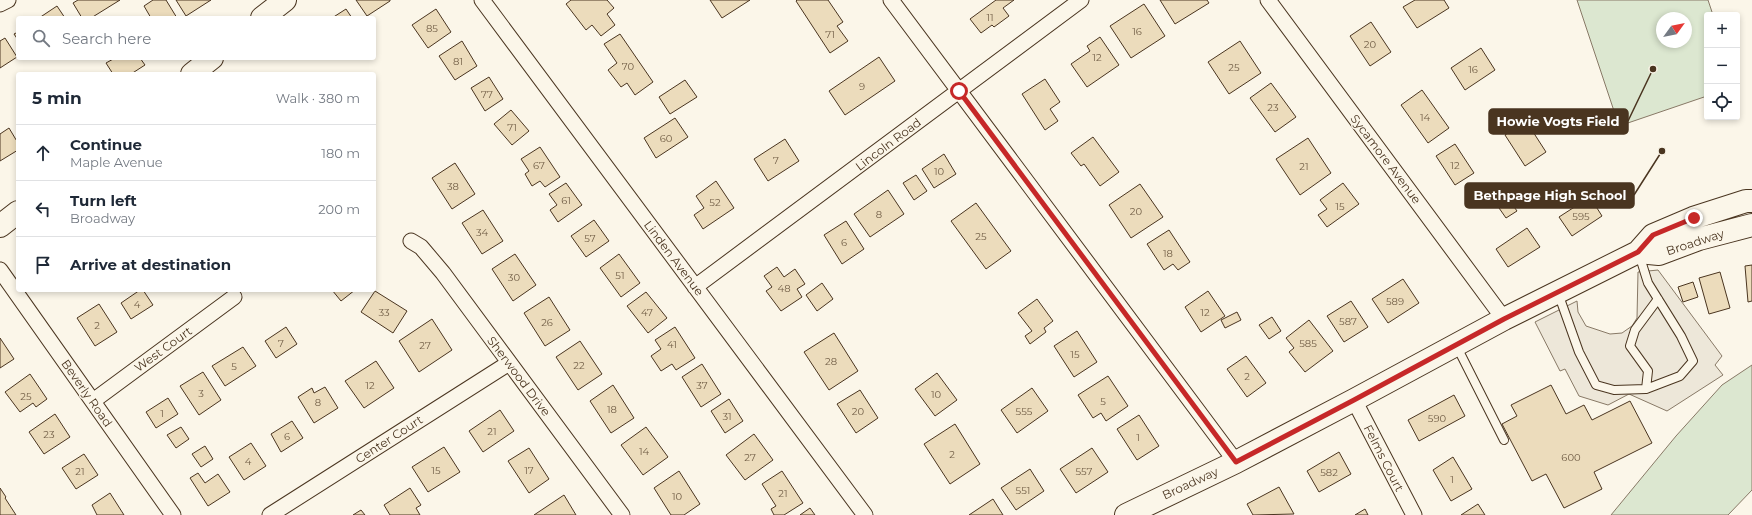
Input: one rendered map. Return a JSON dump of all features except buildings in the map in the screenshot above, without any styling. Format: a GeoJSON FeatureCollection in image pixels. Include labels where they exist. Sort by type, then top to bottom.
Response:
{"type":"FeatureCollection","features":[{"type":"Feature","properties":{"kind":"main road"},"geometry":{"type":"LineString","coordinates":[[265,16],[285,0]]}},
{"type":"Feature","properties":{"kind":"main road"},"geometry":{"type":"LineString","coordinates":[[194,72],[210,60]]}},
{"type":"Feature","properties":{"kind":"main road","name":"Broadway"},"geometry":{"type":"LineString","coordinates":[[1126,515],[1152,509],[1236,462],[1456,344],[1638,252],[1653,235],[1694,218],[1750,200]]}},
{"type":"Feature","properties":{"kind":"main road"},"geometry":{"type":"LineString","coordinates":[[0,226],[16,214]]}},
{"type":"Feature","properties":{"kind":"main road","name":"Broadway"},"geometry":{"type":"LineString","coordinates":[[1638,252],[1659,254],[1699,239],[1752,225]]}},
{"type":"Feature","properties":{"kind":"street"},"geometry":{"type":"LineString","coordinates":[[0,4],[8,0]]}},
{"type":"Feature","properties":{"kind":"street","name":"Linden Avenue"},"geometry":{"type":"LineString","coordinates":[[482,0],[865,515]]}},
{"type":"Feature","properties":{"kind":"street"},"geometry":{"type":"LineString","coordinates":[[891,0],[1236,462]]}},
{"type":"Feature","properties":{"kind":"street","name":"Lincoln Road"},"geometry":{"type":"LineString","coordinates":[[695,287],[1081,0]]}},
{"type":"Feature","properties":{"kind":"street","name":"Sycamore Avenue"},"geometry":{"type":"LineString","coordinates":[[1268,0],[1504,319]]}},
{"type":"Feature","properties":{"kind":"street","name":"Sherwood Drive"},"geometry":{"type":"LineString","coordinates":[[411,241],[421,248],[443,273],[622,515]]}},
{"type":"Feature","properties":{"kind":"street","name":"Beverly Road"},"geometry":{"type":"LineString","coordinates":[[0,270],[173,515]]}},
{"type":"Feature","properties":{"kind":"street","name":"West Court"},"geometry":{"type":"LineString","coordinates":[[93,401],[234,296]]}},
{"type":"Feature","properties":{"kind":"street","name":"Center Court"},"geometry":{"type":"LineString","coordinates":[[270,515],[509,363]]}},
{"type":"Feature","properties":{"kind":"street","name":"Felms Court"},"geometry":{"type":"LineString","coordinates":[[1354,400],[1414,515]]}},
{"type":"Feature","properties":{"kind":"lane"},"geometry":{"type":"LineString","coordinates":[[1558,292],[1579,352],[1596,385],[1614,390],[1646,389],[1680,376],[1693,361],[1681,336],[1648,283],[1638,252]]}},
{"type":"Feature","properties":{"kind":"lane"},"geometry":{"type":"LineString","coordinates":[[1646,389],[1648,371],[1630,346],[1634,330],[1658,299]]}},
{"type":"Feature","properties":{"kind":"lane"},"geometry":{"type":"LineString","coordinates":[[1456,344],[1504,440]]}},
{"type":"Feature","properties":{"kind":"green space"},"geometry":{"type":"Polygon","coordinates":[[[1577,0],[1708,0],[1712,12],[1704,12],[1704,97],[1619,126],[1577,0]]]}},
{"type":"Feature","properties":{"kind":"green space"},"geometry":{"type":"Polygon","coordinates":[[[1752,365],[1752,490],[1728,515],[1611,515],[1676,436],[1722,385],[1752,365]]]}},
{"type":"Feature","properties":{"kind":"shaded area"},"geometry":{"type":"Polygon","coordinates":[[[1658,270],[1722,356],[1715,365],[1723,375],[1667,411],[1629,394],[1608,405],[1579,396],[1565,369],[1560,371],[1535,322],[1577,301],[1578,312],[1586,326],[1610,334],[1622,333],[1632,326],[1637,318],[1638,272],[1658,270]]]}},
{"type":"Feature","properties":{"kind":"place","name":"Howie Vogts Field"},"geometry":{"type":"Point","coordinates":[1653,69]}},
{"type":"Feature","properties":{"kind":"place","name":"Bethpage High School"},"geometry":{"type":"Point","coordinates":[1662,151]}},
{"type":"Feature","properties":{"kind":"route"},"geometry":{"type":"LineString","coordinates":[[959,91],[1236,462],[1504,319],[1638,252],[1653,235],[1694,218]]}}]}
